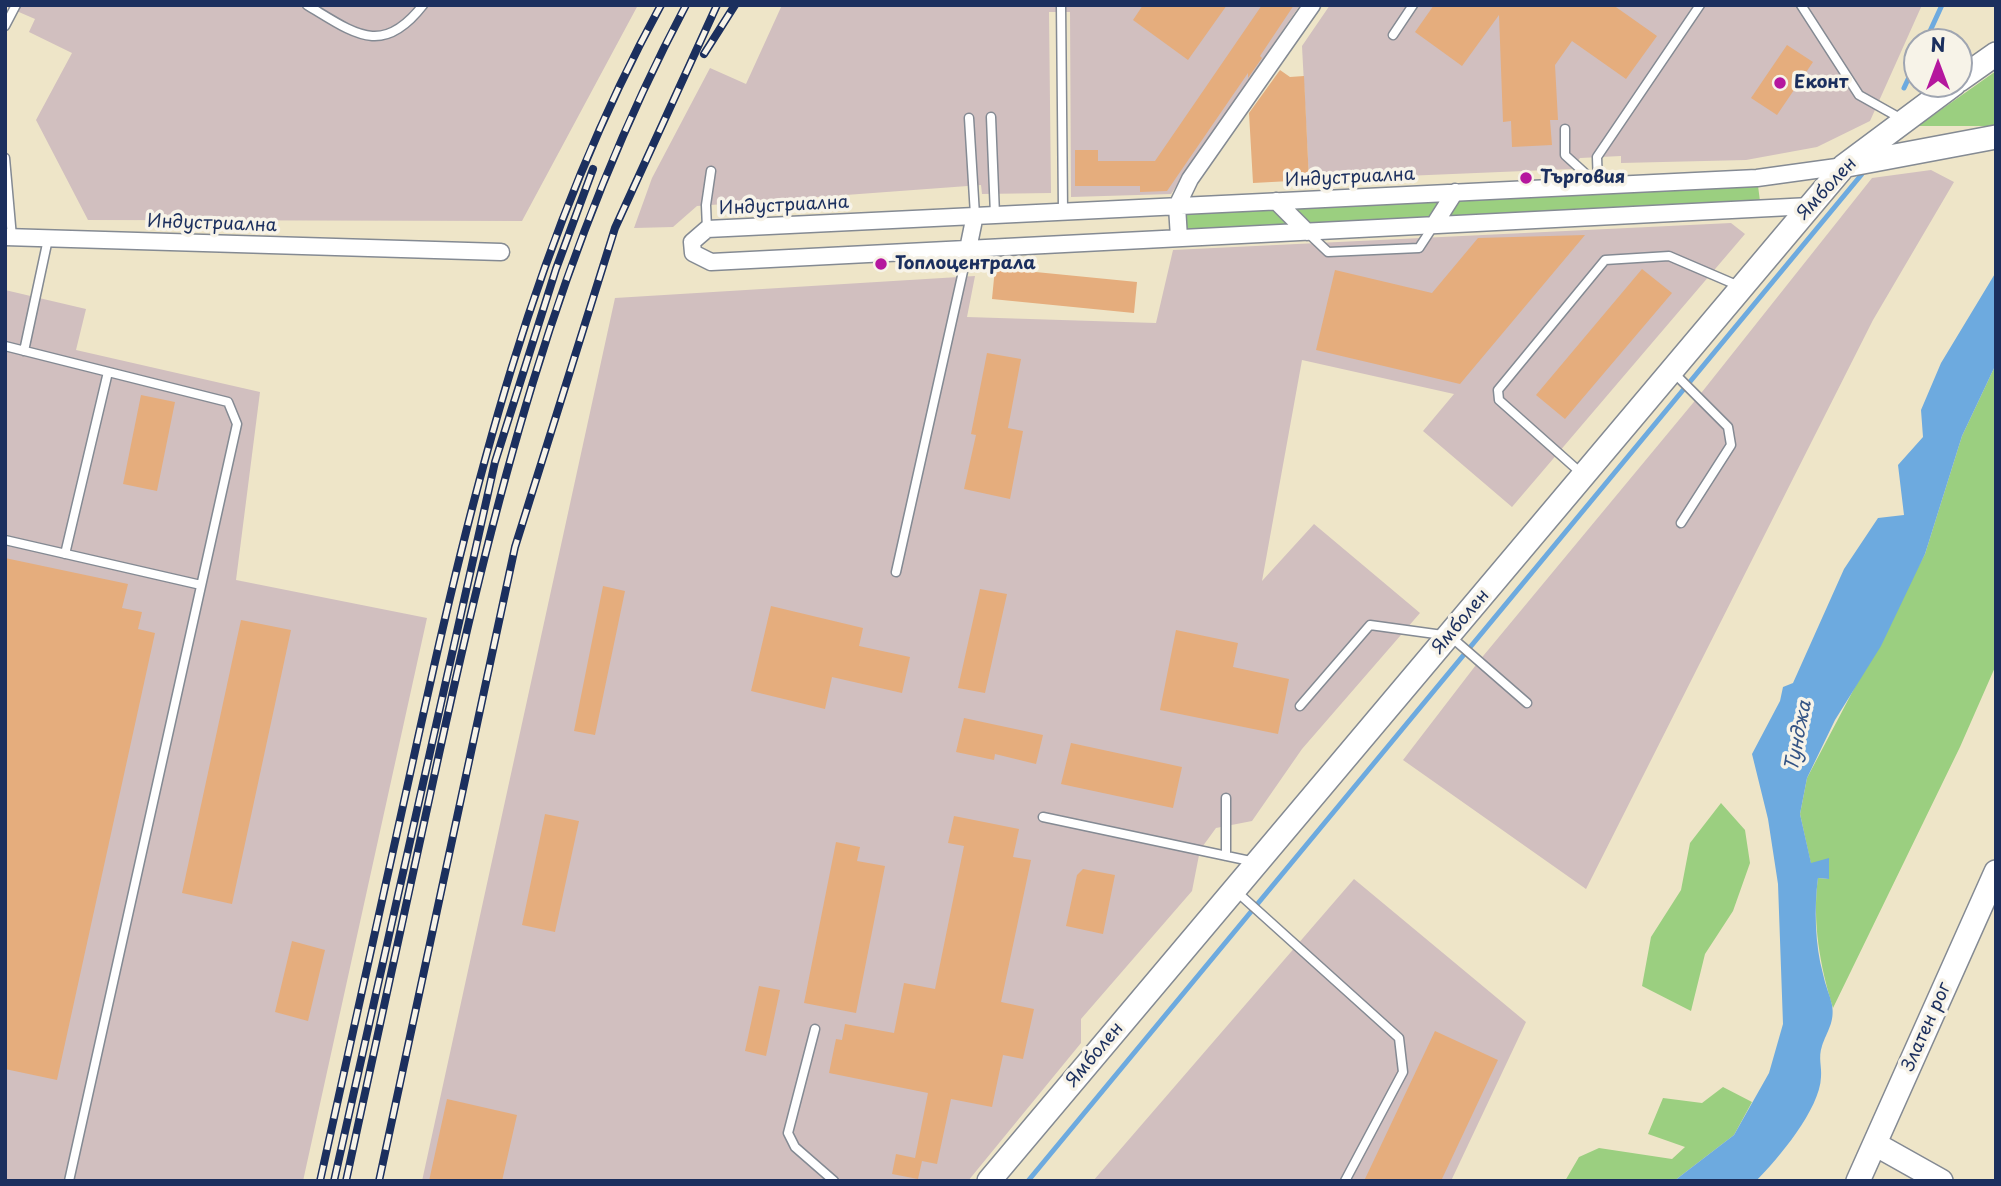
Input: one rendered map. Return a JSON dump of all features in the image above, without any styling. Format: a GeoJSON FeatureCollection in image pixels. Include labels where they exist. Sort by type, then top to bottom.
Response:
{"type":"FeatureCollection","features":[{"type":"Feature","properties":{"kind":"main road"},"geometry":{"type":"LineString","coordinates":[[1973,70],[1996,54]]}},
{"type":"Feature","properties":{"kind":"main road","name":"Ямболен"},"geometry":{"type":"LineString","coordinates":[[989,1181],[1844,166],[1934,98]]}},
{"type":"Feature","properties":{"kind":"main road"},"geometry":{"type":"LineString","coordinates":[[1844,166],[1996,137]]}},
{"type":"Feature","properties":{"kind":"main road","name":"Златен рог"},"geometry":{"type":"LineString","coordinates":[[1858,1181],[1996,872]]}},
{"type":"Feature","properties":{"kind":"main road"},"geometry":{"type":"LineString","coordinates":[[1875,1144],[1941,1181]]}},
{"type":"Feature","properties":{"kind":"street"},"geometry":{"type":"LineString","coordinates":[[1179,238],[1177,206],[1190,179],[1312,5]]}},
{"type":"Feature","properties":{"kind":"street","name":"Индустриална"},"geometry":{"type":"LineString","coordinates":[[1810,206],[711,262],[693,253],[692,242],[707,229],[1757,178],[1844,166]]}},
{"type":"Feature","properties":{"kind":"street"},"geometry":{"type":"LineString","coordinates":[[1434,225],[1455,192]]}},
{"type":"Feature","properties":{"kind":"street"},"geometry":{"type":"LineString","coordinates":[[1276,201],[1307,232]]}},
{"type":"Feature","properties":{"kind":"street"},"geometry":{"type":"LineString","coordinates":[[968,249],[975,215]]}},
{"type":"Feature","properties":{"kind":"street","name":"Индустриална"},"geometry":{"type":"LineString","coordinates":[[9,237],[501,252]]}},
{"type":"Feature","properties":{"kind":"lane"},"geometry":{"type":"LineString","coordinates":[[5,26],[16,5]]}},
{"type":"Feature","properties":{"kind":"lane"},"geometry":{"type":"LineString","coordinates":[[307,5],[353,32],[384,37],[407,27],[423,5]]}},
{"type":"Feature","properties":{"kind":"lane"},"geometry":{"type":"LineString","coordinates":[[1061,5],[1063,211]]}},
{"type":"Feature","properties":{"kind":"lane"},"geometry":{"type":"LineString","coordinates":[[1393,35],[1413,5]]}},
{"type":"Feature","properties":{"kind":"lane"},"geometry":{"type":"LineString","coordinates":[[1598,185],[1597,157],[1700,5]]}},
{"type":"Feature","properties":{"kind":"lane"},"geometry":{"type":"LineString","coordinates":[[1801,5],[1859,95],[1903,120]]}},
{"type":"Feature","properties":{"kind":"lane"},"geometry":{"type":"LineString","coordinates":[[991,117],[995,215]]}},
{"type":"Feature","properties":{"kind":"lane"},"geometry":{"type":"LineString","coordinates":[[969,118],[975,215]]}},
{"type":"Feature","properties":{"kind":"lane"},"geometry":{"type":"LineString","coordinates":[[1564,129],[1565,155],[1598,185]]}},
{"type":"Feature","properties":{"kind":"lane"},"geometry":{"type":"LineString","coordinates":[[5,158],[9,237]]}},
{"type":"Feature","properties":{"kind":"lane"},"geometry":{"type":"LineString","coordinates":[[707,229],[706,205],[711,171]]}},
{"type":"Feature","properties":{"kind":"lane"},"geometry":{"type":"LineString","coordinates":[[1307,232],[1328,251],[1419,248],[1434,225]]}},
{"type":"Feature","properties":{"kind":"lane"},"geometry":{"type":"LineString","coordinates":[[24,351],[48,239]]}},
{"type":"Feature","properties":{"kind":"lane"},"geometry":{"type":"LineString","coordinates":[[896,572],[968,249]]}},
{"type":"Feature","properties":{"kind":"lane"},"geometry":{"type":"LineString","coordinates":[[1583,475],[1499,400],[1498,390],[1605,260],[1669,256],[1742,287]]}},
{"type":"Feature","properties":{"kind":"lane"},"geometry":{"type":"LineString","coordinates":[[5,346],[229,402],[237,424],[69,1181]]}},
{"type":"Feature","properties":{"kind":"lane"},"geometry":{"type":"LineString","coordinates":[[1671,370],[1728,427],[1731,445],[1681,523]]}},
{"type":"Feature","properties":{"kind":"lane"},"geometry":{"type":"LineString","coordinates":[[65,554],[108,372]]}},
{"type":"Feature","properties":{"kind":"lane"},"geometry":{"type":"LineString","coordinates":[[5,540],[201,585]]}},
{"type":"Feature","properties":{"kind":"lane"},"geometry":{"type":"LineString","coordinates":[[1300,706],[1370,625],[1450,636],[1527,703]]}},
{"type":"Feature","properties":{"kind":"lane"},"geometry":{"type":"LineString","coordinates":[[1226,798],[1226,856]]}},
{"type":"Feature","properties":{"kind":"lane"},"geometry":{"type":"LineString","coordinates":[[1043,817],[1258,862]]}},
{"type":"Feature","properties":{"kind":"lane"},"geometry":{"type":"LineString","coordinates":[[1235,890],[1399,1038],[1403,1072],[1345,1181]]}},
{"type":"Feature","properties":{"kind":"lane"},"geometry":{"type":"LineString","coordinates":[[815,1029],[788,1133],[794,1147],[834,1181]]}},
{"type":"Feature","properties":{"kind":"shaded area"},"geometry":{"type":"Polygon","coordinates":[[[638,5],[522,221],[88,220],[36,120],[72,53],[29,32],[35,19],[5,6],[638,5]]]}},
{"type":"Feature","properties":{"kind":"shaded area"},"geometry":{"type":"Polygon","coordinates":[[[782,5],[1300,5],[1171,194],[1071,197],[1070,12],[1049,12],[1051,193],[982,194],[981,185],[697,206],[673,227],[634,228],[652,178],[710,68],[746,84],[782,5]]]}},
{"type":"Feature","properties":{"kind":"shaded area"},"geometry":{"type":"Polygon","coordinates":[[[1330,5],[1922,5],[1912,28],[1903,28],[1903,47],[1870,121],[1817,147],[1746,160],[1621,163],[1621,156],[1580,158],[1572,169],[1309,180],[1302,46],[1330,5]]]}},
{"type":"Feature","properties":{"kind":"shaded area"},"geometry":{"type":"Polygon","coordinates":[[[1931,170],[1954,182],[1873,320],[1586,889],[1403,760],[1479,661],[1698,397],[1872,178],[1931,170]]]}},
{"type":"Feature","properties":{"kind":"shaded area"},"geometry":{"type":"Polygon","coordinates":[[[1731,223],[1745,234],[1512,507],[1423,431],[1454,394],[1302,360],[1262,581],[1314,524],[1420,613],[1302,749],[1252,821],[1216,828],[1200,850],[1192,891],[1081,1019],[1081,1043],[968,1181],[422,1181],[615,298],[975,276],[967,317],[1156,323],[1173,250],[1731,223]]]}},
{"type":"Feature","properties":{"kind":"shaded area"},"geometry":{"type":"Polygon","coordinates":[[[5,290],[86,309],[76,350],[260,392],[236,580],[427,618],[303,1181],[5,1181],[5,290]]]}},
{"type":"Feature","properties":{"kind":"shaded area"},"geometry":{"type":"Polygon","coordinates":[[[1354,879],[1526,1022],[1451,1181],[1093,1181],[1354,879]]]}},
{"type":"Feature","properties":{"kind":"green space"},"geometry":{"type":"Polygon","coordinates":[[[1996,71],[1996,126],[1918,126],[1958,98],[1973,98],[1973,87],[1996,71]]]}},
{"type":"Feature","properties":{"kind":"green space"},"geometry":{"type":"Polygon","coordinates":[[[1757,178],[1761,209],[1179,238],[1177,206],[1757,178]]]}},
{"type":"Feature","properties":{"kind":"green space"},"geometry":{"type":"Polygon","coordinates":[[[1996,364],[1996,665],[1960,747],[1833,1008],[1821,960],[1816,911],[1818,878],[1829,879],[1829,859],[1811,864],[1800,814],[1807,778],[1925,554],[1962,436],[1996,364]]]}},
{"type":"Feature","properties":{"kind":"green space"},"geometry":{"type":"Polygon","coordinates":[[[1721,803],[1745,830],[1750,863],[1733,911],[1705,954],[1691,1011],[1642,986],[1651,937],[1681,890],[1690,843],[1721,803]]]}},
{"type":"Feature","properties":{"kind":"green space"},"geometry":{"type":"Polygon","coordinates":[[[1723,1087],[1752,1102],[1734,1135],[1674,1181],[1565,1181],[1579,1157],[1599,1148],[1672,1159],[1685,1147],[1648,1134],[1663,1098],[1702,1103],[1723,1087]]]}},
{"type":"Feature","properties":{"kind":"water","name":"Тунджа"},"geometry":{"type":"Polygon","coordinates":[[[1996,272],[1996,364],[1962,436],[1925,554],[1881,646],[1835,720],[1807,778],[1800,814],[1811,863],[1829,858],[1829,879],[1818,878],[1816,902],[1818,951],[1833,1011],[1821,1050],[1819,1090],[1814,1104],[1796,1133],[1756,1181],[1674,1181],[1734,1135],[1769,1073],[1783,1024],[1778,884],[1768,819],[1752,754],[1780,701],[1783,687],[1793,683],[1844,569],[1878,518],[1904,515],[1898,465],[1923,437],[1921,410],[1941,363],[1996,272]]]}},
{"type":"Feature","properties":{"kind":"building"},"geometry":{"type":"Polygon","coordinates":[[[1143,5],[1227,5],[1188,60],[1133,20],[1143,5]]]}},
{"type":"Feature","properties":{"kind":"building"},"geometry":{"type":"Polygon","coordinates":[[[1262,5],[1294,5],[1260,56],[1262,58],[1248,78],[1248,73],[1167,191],[1140,192],[1140,186],[1075,186],[1075,150],[1098,150],[1098,161],[1155,161],[1262,5]]]}},
{"type":"Feature","properties":{"kind":"building"},"geometry":{"type":"Polygon","coordinates":[[[1434,5],[1613,5],[1657,36],[1626,79],[1572,41],[1555,65],[1558,120],[1550,120],[1552,145],[1512,147],[1511,121],[1503,122],[1499,15],[1462,66],[1415,32],[1434,5]]]}},
{"type":"Feature","properties":{"kind":"building"},"geometry":{"type":"Polygon","coordinates":[[[1787,45],[1813,62],[1777,115],[1751,98],[1787,45]]]}},
{"type":"Feature","properties":{"kind":"building"},"geometry":{"type":"Polygon","coordinates":[[[1280,70],[1290,77],[1304,76],[1309,180],[1253,183],[1249,113],[1280,70]]]}},
{"type":"Feature","properties":{"kind":"building"},"geometry":{"type":"Polygon","coordinates":[[[1585,235],[1460,384],[1316,350],[1335,270],[1432,293],[1478,238],[1585,235]]]}},
{"type":"Feature","properties":{"kind":"building"},"geometry":{"type":"Polygon","coordinates":[[[995,268],[1137,282],[1134,313],[992,299],[995,268]]]}},
{"type":"Feature","properties":{"kind":"building"},"geometry":{"type":"Polygon","coordinates":[[[1642,269],[1672,293],[1565,419],[1536,395],[1642,269]]]}},
{"type":"Feature","properties":{"kind":"building"},"geometry":{"type":"Polygon","coordinates":[[[987,353],[1021,359],[1008,428],[1023,431],[1010,499],[964,489],[976,435],[971,434],[987,353]]]}},
{"type":"Feature","properties":{"kind":"building"},"geometry":{"type":"Polygon","coordinates":[[[141,395],[175,402],[157,491],[123,484],[141,395]]]}},
{"type":"Feature","properties":{"kind":"building"},"geometry":{"type":"Polygon","coordinates":[[[5,558],[128,584],[122,608],[142,612],[138,629],[155,633],[57,1080],[5,1069],[5,558]]]}},
{"type":"Feature","properties":{"kind":"building"},"geometry":{"type":"Polygon","coordinates":[[[603,586],[625,591],[595,735],[574,731],[603,586]]]}},
{"type":"Feature","properties":{"kind":"building"},"geometry":{"type":"Polygon","coordinates":[[[980,589],[1007,594],[985,693],[958,688],[980,589]]]}},
{"type":"Feature","properties":{"kind":"building"},"geometry":{"type":"Polygon","coordinates":[[[771,606],[863,628],[859,646],[910,657],[902,693],[832,677],[825,709],[751,691],[771,606]]]}},
{"type":"Feature","properties":{"kind":"building"},"geometry":{"type":"Polygon","coordinates":[[[241,620],[291,630],[232,904],[182,893],[241,620]]]}},
{"type":"Feature","properties":{"kind":"building"},"geometry":{"type":"Polygon","coordinates":[[[1176,630],[1238,643],[1233,667],[1289,679],[1278,734],[1160,710],[1176,630]]]}},
{"type":"Feature","properties":{"kind":"building"},"geometry":{"type":"Polygon","coordinates":[[[964,718],[1043,735],[1036,764],[995,754],[994,760],[956,752],[964,718]]]}},
{"type":"Feature","properties":{"kind":"building"},"geometry":{"type":"Polygon","coordinates":[[[1071,743],[1182,767],[1173,808],[1061,784],[1071,743]]]}},
{"type":"Feature","properties":{"kind":"building"},"geometry":{"type":"Polygon","coordinates":[[[545,814],[579,821],[555,932],[522,925],[545,814]]]}},
{"type":"Feature","properties":{"kind":"building"},"geometry":{"type":"Polygon","coordinates":[[[954,816],[1019,829],[1013,857],[1031,860],[1001,1002],[1034,1009],[1023,1059],[1003,1055],[992,1107],[951,1099],[937,1164],[922,1161],[918,1179],[892,1174],[896,1154],[915,1158],[928,1093],[829,1073],[836,1039],[842,1040],[845,1024],[894,1033],[904,983],[935,989],[964,846],[948,843],[954,816]]]}},
{"type":"Feature","properties":{"kind":"building"},"geometry":{"type":"Polygon","coordinates":[[[836,842],[860,847],[857,861],[885,866],[856,1013],[804,1003],[836,842]]]}},
{"type":"Feature","properties":{"kind":"building"},"geometry":{"type":"Polygon","coordinates":[[[1083,869],[1115,875],[1103,934],[1066,926],[1077,875],[1083,869]]]}},
{"type":"Feature","properties":{"kind":"building"},"geometry":{"type":"Polygon","coordinates":[[[292,941],[325,950],[308,1021],[275,1012],[292,941]]]}},
{"type":"Feature","properties":{"kind":"building"},"geometry":{"type":"Polygon","coordinates":[[[759,986],[780,990],[766,1056],[745,1051],[759,986]]]}},
{"type":"Feature","properties":{"kind":"building"},"geometry":{"type":"Polygon","coordinates":[[[1435,1031],[1498,1060],[1441,1181],[1364,1181],[1435,1031]]]}},
{"type":"Feature","properties":{"kind":"building"},"geometry":{"type":"Polygon","coordinates":[[[447,1099],[517,1115],[502,1181],[429,1181],[447,1099]]]}},
{"type":"Feature","properties":{"kind":"waterway"},"geometry":{"type":"LineString","coordinates":[[1931,28],[1942,5]]}},
{"type":"Feature","properties":{"kind":"waterway"},"geometry":{"type":"LineString","coordinates":[[1028,1181],[1862,174]]}},
{"type":"Feature","properties":{"kind":"railway"},"geometry":{"type":"LineString","coordinates":[[320,1181],[437,651],[485,461],[512,367],[542,274],[577,183],[616,93],[661,5]]}},
{"type":"Feature","properties":{"kind":"railway"},"geometry":{"type":"LineString","coordinates":[[346,1181],[456,676],[505,479],[533,382],[564,286],[600,192],[640,98],[686,5]]}},
{"type":"Feature","properties":{"kind":"railway"},"geometry":{"type":"LineString","coordinates":[[379,1181],[515,547],[615,228],[717,5]]}},
{"type":"Feature","properties":{"kind":"railway"},"geometry":{"type":"LineString","coordinates":[[704,54],[735,5]]}},
{"type":"Feature","properties":{"kind":"railway"},"geometry":{"type":"LineString","coordinates":[[334,1181],[495,462],[556,269],[593,169]]}},
{"type":"Feature","properties":{"kind":"place","name":"Еконт"},"geometry":{"type":"Point","coordinates":[1780,83]}},
{"type":"Feature","properties":{"kind":"place","name":"Търговия"},"geometry":{"type":"Point","coordinates":[1526,178]}},
{"type":"Feature","properties":{"kind":"place","name":"Топлоцентрала"},"geometry":{"type":"Point","coordinates":[881,264]}}]}
